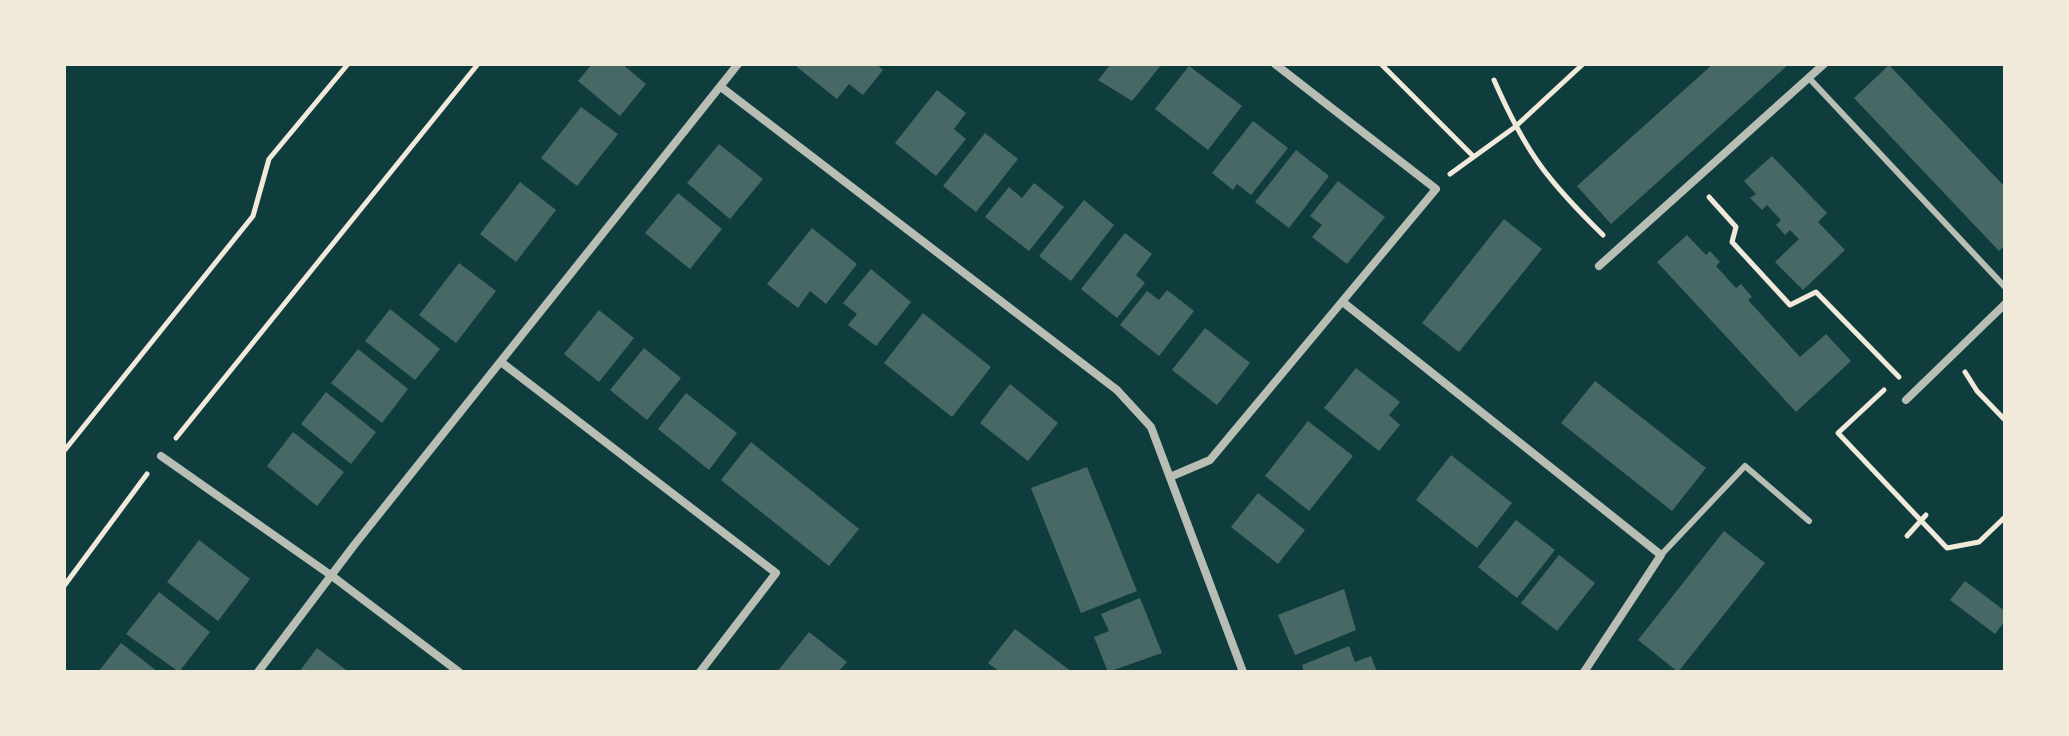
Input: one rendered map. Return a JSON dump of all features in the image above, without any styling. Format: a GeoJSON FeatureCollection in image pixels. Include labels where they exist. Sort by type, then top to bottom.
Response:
{"type":"FeatureCollection","features":[{"type":"Feature","properties":{"kind":"street"},"geometry":{"type":"LineString","coordinates":[[258,672],[738,64]]}},
{"type":"Feature","properties":{"kind":"street"},"geometry":{"type":"LineString","coordinates":[[1170,477],[1210,460],[1436,189],[1275,64]]}},
{"type":"Feature","properties":{"kind":"street"},"geometry":{"type":"LineString","coordinates":[[1599,266],[1824,64]]}},
{"type":"Feature","properties":{"kind":"street"},"geometry":{"type":"LineString","coordinates":[[721,87],[1117,390],[1151,427],[1243,672]]}},
{"type":"Feature","properties":{"kind":"street"},"geometry":{"type":"LineString","coordinates":[[1344,303],[1661,555],[1584,672]]}},
{"type":"Feature","properties":{"kind":"street"},"geometry":{"type":"LineString","coordinates":[[1906,400],[2005,304]]}},
{"type":"Feature","properties":{"kind":"street"},"geometry":{"type":"LineString","coordinates":[[501,362],[776,573],[700,672]]}},
{"type":"Feature","properties":{"kind":"street"},"geometry":{"type":"LineString","coordinates":[[161,456],[332,576],[459,672]]}},
{"type":"Feature","properties":{"kind":"lane"},"geometry":{"type":"LineString","coordinates":[[1809,78],[2005,287]]}},
{"type":"Feature","properties":{"kind":"lane"},"geometry":{"type":"LineString","coordinates":[[1661,555],[1745,466],[1809,521]]}},
{"type":"Feature","properties":{"kind":"path"},"geometry":{"type":"LineString","coordinates":[[64,451],[253,216],[269,159],[348,64]]}},
{"type":"Feature","properties":{"kind":"path"},"geometry":{"type":"LineString","coordinates":[[64,586],[161,456],[478,64]]}},
{"type":"Feature","properties":{"kind":"path"},"geometry":{"type":"LineString","coordinates":[[1381,64],[1473,156]]}},
{"type":"Feature","properties":{"kind":"path"},"geometry":{"type":"LineString","coordinates":[[1436,189],[1473,156],[1515,127],[1583,64]]}},
{"type":"Feature","properties":{"kind":"path"},"geometry":{"type":"LineString","coordinates":[[1494,80],[1515,127],[1552,184],[1618,250]]}},
{"type":"Feature","properties":{"kind":"path"},"geometry":{"type":"LineString","coordinates":[[1696,181],[1736,227],[1732,242],[1790,305],[1816,292],[1915,391]]}},
{"type":"Feature","properties":{"kind":"path"},"geometry":{"type":"LineString","coordinates":[[1954,353],[1977,391],[2005,420]]}},
{"type":"Feature","properties":{"kind":"path"},"geometry":{"type":"LineString","coordinates":[[1898,377],[1838,433],[1918,521],[1947,548],[1979,542],[2005,517]]}},
{"type":"Feature","properties":{"kind":"path"},"geometry":{"type":"LineString","coordinates":[[1907,536],[1926,515]]}},
{"type":"Feature","properties":{"kind":"building"},"geometry":{"type":"Polygon","coordinates":[[[592,64],[622,64],[646,84],[620,116],[578,81],[592,64]]]}},
{"type":"Feature","properties":{"kind":"building"},"geometry":{"type":"Polygon","coordinates":[[[799,64],[876,64],[883,70],[863,95],[849,84],[837,99],[797,67],[799,64]]]}},
{"type":"Feature","properties":{"kind":"building"},"geometry":{"type":"Polygon","coordinates":[[[1111,64],[1162,64],[1132,101],[1098,80],[1111,64]]]}},
{"type":"Feature","properties":{"kind":"building"},"geometry":{"type":"Polygon","coordinates":[[[1713,64],[1789,64],[1611,224],[1577,186],[1713,64]]]}},
{"type":"Feature","properties":{"kind":"building"},"geometry":{"type":"Polygon","coordinates":[[[1889,65],[2005,187],[2005,245],[1999,251],[1854,98],[1889,65]]]}},
{"type":"Feature","properties":{"kind":"building"},"geometry":{"type":"Polygon","coordinates":[[[1189,66],[1242,106],[1208,150],[1155,109],[1189,66]]]}},
{"type":"Feature","properties":{"kind":"building"},"geometry":{"type":"Polygon","coordinates":[[[937,90],[966,113],[954,129],[966,139],[936,176],[895,143],[937,90]]]}},
{"type":"Feature","properties":{"kind":"building"},"geometry":{"type":"Polygon","coordinates":[[[581,107],[618,134],[577,186],[541,158],[581,107]]]}},
{"type":"Feature","properties":{"kind":"building"},"geometry":{"type":"Polygon","coordinates":[[[1253,121],[1288,148],[1251,195],[1237,184],[1233,190],[1212,173],[1253,121]]]}},
{"type":"Feature","properties":{"kind":"building"},"geometry":{"type":"Polygon","coordinates":[[[985,133],[1018,159],[976,212],[943,186],[985,133]]]}},
{"type":"Feature","properties":{"kind":"building"},"geometry":{"type":"Polygon","coordinates":[[[719,144],[763,179],[730,219],[687,183],[719,144]]]}},
{"type":"Feature","properties":{"kind":"building"},"geometry":{"type":"Polygon","coordinates":[[[1296,150],[1329,176],[1289,228],[1255,202],[1296,150]]]}},
{"type":"Feature","properties":{"kind":"building"},"geometry":{"type":"Polygon","coordinates":[[[1772,156],[1827,213],[1818,222],[1845,250],[1803,290],[1775,262],[1799,239],[1790,230],[1785,235],[1776,225],[1781,220],[1767,205],[1762,210],[1750,198],[1756,194],[1744,181],[1772,156]]]}},
{"type":"Feature","properties":{"kind":"building"},"geometry":{"type":"Polygon","coordinates":[[[1338,181],[1385,217],[1347,264],[1312,237],[1322,225],[1310,216],[1338,181]]]}},
{"type":"Feature","properties":{"kind":"building"},"geometry":{"type":"Polygon","coordinates":[[[520,182],[556,210],[516,262],[480,234],[520,182]]]}},
{"type":"Feature","properties":{"kind":"building"},"geometry":{"type":"Polygon","coordinates":[[[1034,183],[1064,207],[1029,251],[985,217],[1009,187],[1022,198],[1034,183]]]}},
{"type":"Feature","properties":{"kind":"building"},"geometry":{"type":"Polygon","coordinates":[[[678,193],[722,229],[690,269],[645,233],[678,193]]]}},
{"type":"Feature","properties":{"kind":"building"},"geometry":{"type":"Polygon","coordinates":[[[1084,200],[1114,225],[1071,281],[1039,256],[1084,200]]]}},
{"type":"Feature","properties":{"kind":"building"},"geometry":{"type":"Polygon","coordinates":[[[1504,219],[1542,249],[1459,352],[1422,323],[1504,219]]]}},
{"type":"Feature","properties":{"kind":"building"},"geometry":{"type":"Polygon","coordinates":[[[812,228],[857,264],[826,304],[810,291],[798,308],[767,284],[812,228]]]}},
{"type":"Feature","properties":{"kind":"building"},"geometry":{"type":"Polygon","coordinates":[[[1125,233],[1152,254],[1136,275],[1145,283],[1117,318],[1081,289],[1125,233]]]}},
{"type":"Feature","properties":{"kind":"building"},"geometry":{"type":"Polygon","coordinates":[[[1687,235],[1706,255],[1710,251],[1720,262],[1716,266],[1736,288],[1741,284],[1752,297],[1748,300],[1800,357],[1826,334],[1851,361],[1796,412],[1657,262],[1687,235]]]}},
{"type":"Feature","properties":{"kind":"building"},"geometry":{"type":"Polygon","coordinates":[[[459,263],[496,291],[456,343],[419,315],[459,263]]]}},
{"type":"Feature","properties":{"kind":"building"},"geometry":{"type":"Polygon","coordinates":[[[871,269],[911,302],[876,346],[848,325],[857,314],[843,303],[871,269]]]}},
{"type":"Feature","properties":{"kind":"building"},"geometry":{"type":"Polygon","coordinates":[[[1167,290],[1194,311],[1159,356],[1120,325],[1147,291],[1159,300],[1167,290]]]}},
{"type":"Feature","properties":{"kind":"building"},"geometry":{"type":"Polygon","coordinates":[[[390,309],[440,349],[415,380],[365,341],[390,309]]]}},
{"type":"Feature","properties":{"kind":"building"},"geometry":{"type":"Polygon","coordinates":[[[599,310],[634,338],[599,382],[564,354],[599,310]]]}},
{"type":"Feature","properties":{"kind":"building"},"geometry":{"type":"Polygon","coordinates":[[[923,313],[991,367],[952,417],[884,363],[923,313]]]}},
{"type":"Feature","properties":{"kind":"building"},"geometry":{"type":"Polygon","coordinates":[[[1205,328],[1250,363],[1217,405],[1172,370],[1205,328]]]}},
{"type":"Feature","properties":{"kind":"building"},"geometry":{"type":"Polygon","coordinates":[[[644,348],[681,378],[647,420],[610,390],[644,348]]]}},
{"type":"Feature","properties":{"kind":"building"},"geometry":{"type":"Polygon","coordinates":[[[358,349],[408,389],[382,423],[331,383],[358,349]]]}},
{"type":"Feature","properties":{"kind":"building"},"geometry":{"type":"Polygon","coordinates":[[[1356,368],[1400,402],[1389,415],[1400,425],[1379,451],[1324,408],[1356,368]]]}},
{"type":"Feature","properties":{"kind":"building"},"geometry":{"type":"Polygon","coordinates":[[[1595,381],[1706,468],[1672,511],[1561,423],[1595,381]]]}},
{"type":"Feature","properties":{"kind":"building"},"geometry":{"type":"Polygon","coordinates":[[[1010,384],[1058,423],[1028,461],[980,423],[1010,384]]]}},
{"type":"Feature","properties":{"kind":"building"},"geometry":{"type":"Polygon","coordinates":[[[326,392],[376,432],[351,464],[301,424],[326,392]]]}},
{"type":"Feature","properties":{"kind":"building"},"geometry":{"type":"Polygon","coordinates":[[[686,393],[737,433],[709,470],[658,429],[686,393]]]}},
{"type":"Feature","properties":{"kind":"building"},"geometry":{"type":"Polygon","coordinates":[[[1308,421],[1353,456],[1309,511],[1265,476],[1308,421]]]}},
{"type":"Feature","properties":{"kind":"building"},"geometry":{"type":"Polygon","coordinates":[[[293,432],[344,472],[317,506],[267,466],[293,432]]]}},
{"type":"Feature","properties":{"kind":"building"},"geometry":{"type":"Polygon","coordinates":[[[751,442],[859,529],[829,566],[721,480],[751,442]]]}},
{"type":"Feature","properties":{"kind":"building"},"geometry":{"type":"Polygon","coordinates":[[[1451,455],[1512,503],[1477,548],[1416,500],[1451,455]]]}},
{"type":"Feature","properties":{"kind":"building"},"geometry":{"type":"Polygon","coordinates":[[[1087,467],[1137,591],[1081,613],[1031,488],[1087,467]]]}},
{"type":"Feature","properties":{"kind":"building"},"geometry":{"type":"Polygon","coordinates":[[[1258,493],[1305,530],[1278,564],[1231,527],[1258,493]]]}},
{"type":"Feature","properties":{"kind":"building"},"geometry":{"type":"Polygon","coordinates":[[[1516,520],[1555,550],[1517,598],[1478,567],[1516,520]]]}},
{"type":"Feature","properties":{"kind":"building"},"geometry":{"type":"Polygon","coordinates":[[[1724,531],[1765,563],[1678,672],[1638,640],[1724,531]]]}},
{"type":"Feature","properties":{"kind":"building"},"geometry":{"type":"Polygon","coordinates":[[[199,540],[250,579],[218,621],[167,582],[199,540]]]}},
{"type":"Feature","properties":{"kind":"building"},"geometry":{"type":"Polygon","coordinates":[[[1559,555],[1595,583],[1557,631],[1521,603],[1559,555]]]}},
{"type":"Feature","properties":{"kind":"building"},"geometry":{"type":"Polygon","coordinates":[[[1965,581],[2005,611],[2005,621],[1995,634],[1950,600],[1965,581]]]}},
{"type":"Feature","properties":{"kind":"building"},"geometry":{"type":"Polygon","coordinates":[[[1344,589],[1356,630],[1295,655],[1278,615],[1344,589]]]}},
{"type":"Feature","properties":{"kind":"building"},"geometry":{"type":"Polygon","coordinates":[[[159,592],[210,632],[179,672],[126,634],[159,592]]]}},
{"type":"Feature","properties":{"kind":"building"},"geometry":{"type":"Polygon","coordinates":[[[1140,598],[1162,653],[1108,672],[1094,637],[1109,631],[1101,614],[1140,598]]]}},
{"type":"Feature","properties":{"kind":"building"},"geometry":{"type":"Polygon","coordinates":[[[1015,629],[1072,672],[1000,672],[988,663],[1015,629]]]}},
{"type":"Feature","properties":{"kind":"building"},"geometry":{"type":"Polygon","coordinates":[[[809,632],[847,662],[838,672],[777,672],[809,632]]]}},
{"type":"Feature","properties":{"kind":"building"},"geometry":{"type":"Polygon","coordinates":[[[121,643],[158,672],[98,672],[121,643]]]}},
{"type":"Feature","properties":{"kind":"building"},"geometry":{"type":"Polygon","coordinates":[[[1349,646],[1355,662],[1371,656],[1377,672],[1304,672],[1302,665],[1349,646]]]}},
{"type":"Feature","properties":{"kind":"building"},"geometry":{"type":"Polygon","coordinates":[[[317,648],[349,672],[299,672],[317,648]]]}}]}
